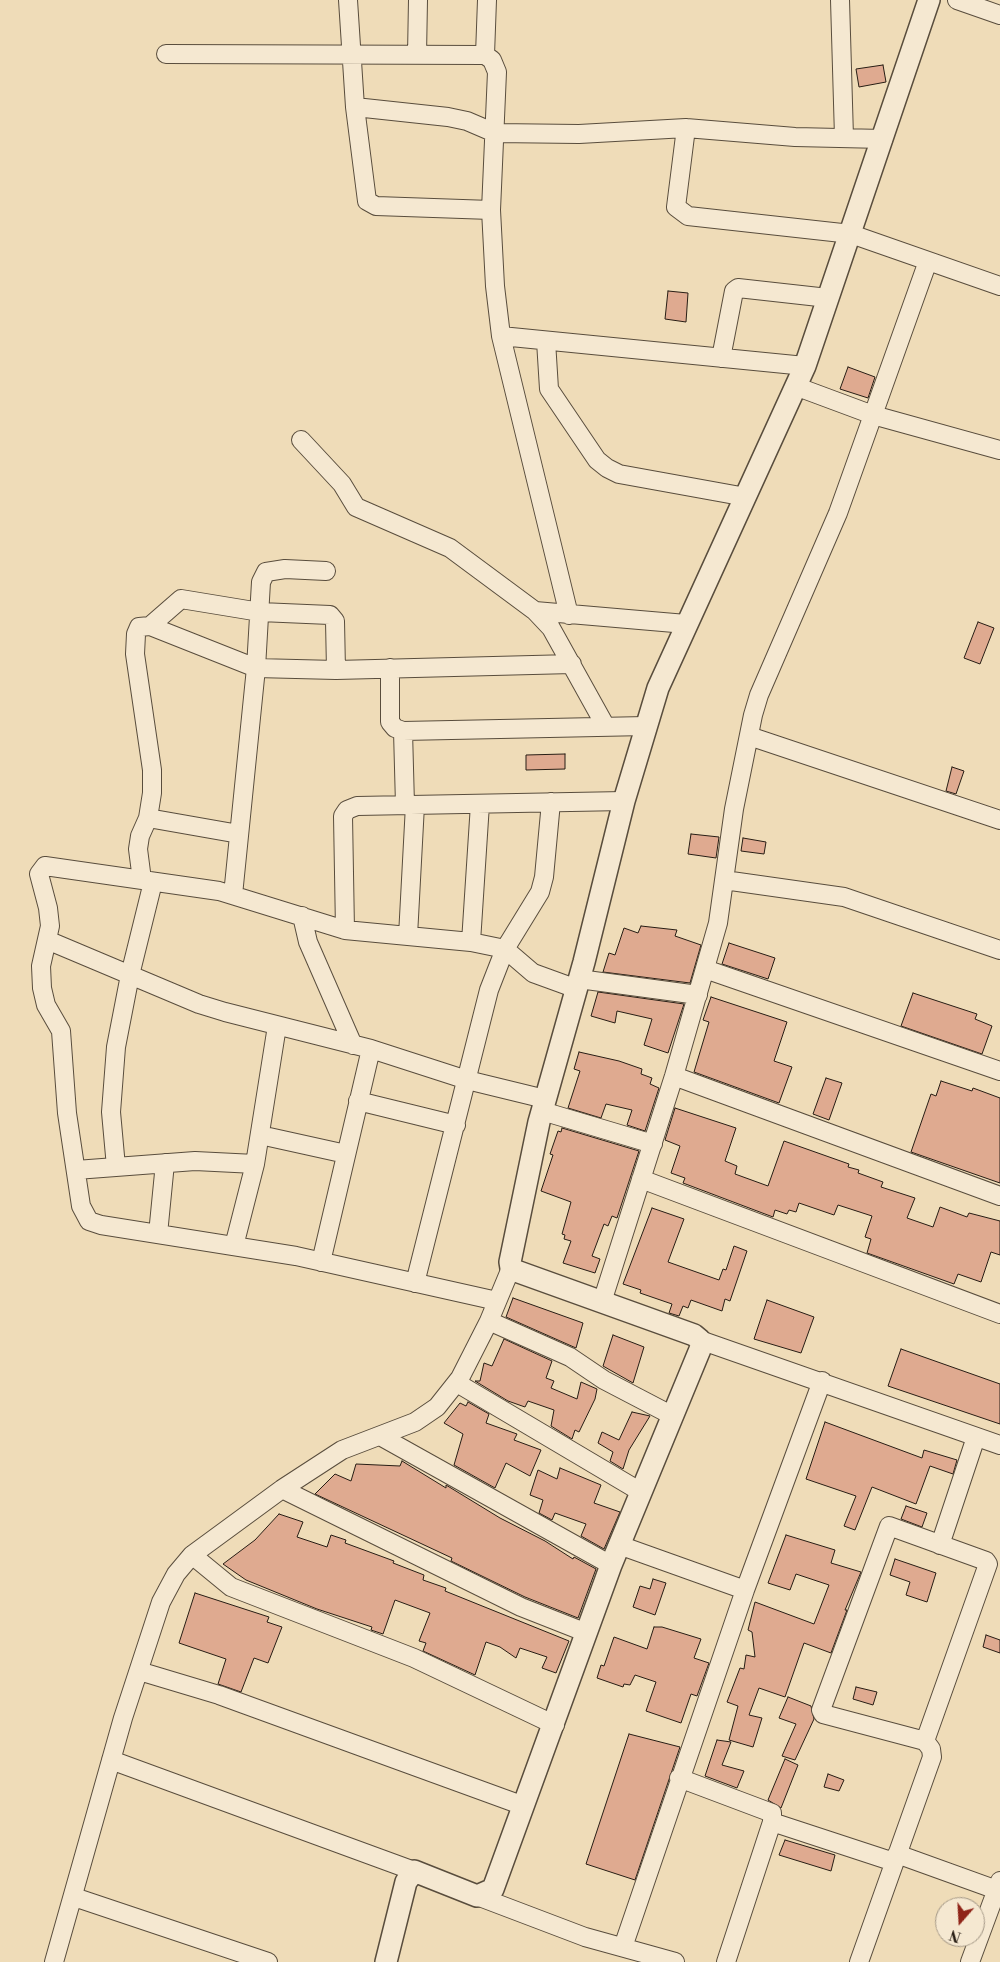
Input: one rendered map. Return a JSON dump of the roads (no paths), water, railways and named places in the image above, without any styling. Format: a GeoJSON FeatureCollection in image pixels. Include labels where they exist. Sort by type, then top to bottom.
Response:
{"type":"FeatureCollection","features":[{"type":"Feature","properties":{"kind":"street"},"geometry":{"type":"LineString","coordinates":[[348,0],[355,107],[366,201],[370,204],[491,210]]}},
{"type":"Feature","properties":{"kind":"street"},"geometry":{"type":"LineString","coordinates":[[417,55],[418,0]]}},
{"type":"Feature","properties":{"kind":"street"},"geometry":{"type":"LineString","coordinates":[[485,55],[487,0]]}},
{"type":"Feature","properties":{"kind":"street"},"geometry":{"type":"LineString","coordinates":[[840,0],[844,137]]}},
{"type":"Feature","properties":{"kind":"street"},"geometry":{"type":"LineString","coordinates":[[54,1962],[74,1897],[111,1760],[161,1602],[176,1574],[192,1556],[282,1489],[342,1450],[415,1422],[442,1402],[457,1382],[489,1321],[512,1268],[510,1262],[544,1105],[578,984],[624,801],[658,688],[805,366],[929,0]]}},
{"type":"Feature","properties":{"kind":"street"},"geometry":{"type":"LineString","coordinates":[[957,0],[1000,15]]}},
{"type":"Feature","properties":{"kind":"street"},"geometry":{"type":"LineString","coordinates":[[166,54],[485,55],[492,60],[497,72],[491,210],[495,286],[501,336],[569,615]]}},
{"type":"Feature","properties":{"kind":"street"},"geometry":{"type":"LineString","coordinates":[[355,107],[448,117],[467,121],[495,133],[579,134],[686,128],[795,137],[883,138]]}},
{"type":"Feature","properties":{"kind":"street"},"geometry":{"type":"LineString","coordinates":[[686,128],[676,207],[681,213],[688,216],[851,234],[1000,286]]}},
{"type":"Feature","properties":{"kind":"street"},"geometry":{"type":"LineString","coordinates":[[602,1302],[674,1076],[718,923],[734,809],[760,694],[838,513],[928,261]]}},
{"type":"Feature","properties":{"kind":"street"},"geometry":{"type":"LineString","coordinates":[[721,358],[734,291],[738,288],[828,298]]}},
{"type":"Feature","properties":{"kind":"street"},"geometry":{"type":"LineString","coordinates":[[501,336],[805,366]]}},
{"type":"Feature","properties":{"kind":"street"},"geometry":{"type":"LineString","coordinates":[[546,340],[549,389],[597,460],[607,468],[619,474],[746,497]]}},
{"type":"Feature","properties":{"kind":"street"},"geometry":{"type":"LineString","coordinates":[[795,386],[873,415],[1000,450]]}},
{"type":"Feature","properties":{"kind":"street"},"geometry":{"type":"LineString","coordinates":[[301,440],[342,484],[356,507],[365,513],[428,537],[450,548],[535,611],[551,628],[606,727]]}},
{"type":"Feature","properties":{"kind":"street"},"geometry":{"type":"LineString","coordinates":[[233,895],[256,668],[261,582],[266,572],[285,569],[326,571]]}},
{"type":"Feature","properties":{"kind":"street"},"geometry":{"type":"LineString","coordinates":[[150,626],[181,599],[260,612],[330,615],[335,621],[336,670]]}},
{"type":"Feature","properties":{"kind":"street"},"geometry":{"type":"LineString","coordinates":[[535,611],[686,624]]}},
{"type":"Feature","properties":{"kind":"street"},"geometry":{"type":"LineString","coordinates":[[116,1167],[111,1112],[116,1047],[148,881],[138,850],[140,836],[148,818],[152,793],[152,770],[135,643],[140,627],[150,626],[256,668],[336,670],[572,664]]}},
{"type":"Feature","properties":{"kind":"street"},"geometry":{"type":"LineString","coordinates":[[390,668],[390,722],[395,728],[403,731],[646,726]]}},
{"type":"Feature","properties":{"kind":"street"},"geometry":{"type":"LineString","coordinates":[[403,731],[410,805],[408,936]]}},
{"type":"Feature","properties":{"kind":"street"},"geometry":{"type":"LineString","coordinates":[[749,736],[1000,820]]}},
{"type":"Feature","properties":{"kind":"street"},"geometry":{"type":"LineString","coordinates":[[345,930],[343,816],[347,810],[357,806],[624,801]]}},
{"type":"Feature","properties":{"kind":"street"},"geometry":{"type":"LineString","coordinates":[[415,1283],[489,990],[505,950],[540,892],[544,877],[551,802]]}},
{"type":"Feature","properties":{"kind":"street"},"geometry":{"type":"LineString","coordinates":[[470,942],[480,804]]}},
{"type":"Feature","properties":{"kind":"street"},"geometry":{"type":"LineString","coordinates":[[148,818],[239,834]]}},
{"type":"Feature","properties":{"kind":"street"},"geometry":{"type":"LineString","coordinates":[[497,1301],[321,1262],[101,1225],[88,1221],[81,1206],[67,1113],[61,1031],[46,1005],[42,988],[41,966],[50,926],[48,908],[39,874],[45,866],[219,890],[345,930],[470,942],[505,950],[533,973],[552,982],[698,995]]}},
{"type":"Feature","properties":{"kind":"street"},"geometry":{"type":"LineString","coordinates":[[724,880],[844,897],[1000,950]]}},
{"type":"Feature","properties":{"kind":"street"},"geometry":{"type":"LineString","coordinates":[[302,916],[304,932],[353,1044]]}},
{"type":"Feature","properties":{"kind":"street"},"geometry":{"type":"LineString","coordinates":[[47,940],[199,1004],[277,1026],[371,1049],[544,1105],[653,1144]]}},
{"type":"Feature","properties":{"kind":"street"},"geometry":{"type":"LineString","coordinates":[[705,969],[1000,1071]]}},
{"type":"Feature","properties":{"kind":"street"},"geometry":{"type":"LineString","coordinates":[[234,1246],[255,1164],[277,1026]]}},
{"type":"Feature","properties":{"kind":"street"},"geometry":{"type":"LineString","coordinates":[[321,1262],[371,1049]]}},
{"type":"Feature","properties":{"kind":"street"},"geometry":{"type":"LineString","coordinates":[[674,1076],[1000,1196]]}},
{"type":"Feature","properties":{"kind":"street"},"geometry":{"type":"LineString","coordinates":[[358,1101],[456,1125]]}},
{"type":"Feature","properties":{"kind":"street"},"geometry":{"type":"LineString","coordinates":[[260,1135],[346,1154]]}},
{"type":"Feature","properties":{"kind":"street"},"geometry":{"type":"LineString","coordinates":[[76,1170],[195,1161],[255,1164]]}},
{"type":"Feature","properties":{"kind":"street"},"geometry":{"type":"LineString","coordinates":[[158,1234],[165,1163]]}},
{"type":"Feature","properties":{"kind":"street"},"geometry":{"type":"LineString","coordinates":[[641,1180],[1000,1314]]}},
{"type":"Feature","properties":{"kind":"street"},"geometry":{"type":"LineString","coordinates":[[512,1268],[694,1335],[700,1340],[822,1381],[1000,1445]]}},
{"type":"Feature","properties":{"kind":"street"},"geometry":{"type":"LineString","coordinates":[[489,1321],[570,1357],[604,1380],[673,1416]]}},
{"type":"Feature","properties":{"kind":"street"},"geometry":{"type":"LineString","coordinates":[[477,1896],[493,1889],[611,1565],[701,1347],[700,1340]]}},
{"type":"Feature","properties":{"kind":"street"},"geometry":{"type":"LineString","coordinates":[[623,1947],[679,1778],[745,1590],[822,1381]]}},
{"type":"Feature","properties":{"kind":"street"},"geometry":{"type":"LineString","coordinates":[[457,1382],[641,1492]]}},
{"type":"Feature","properties":{"kind":"street"},"geometry":{"type":"LineString","coordinates":[[380,1436],[611,1565]]}},
{"type":"Feature","properties":{"kind":"street"},"geometry":{"type":"LineString","coordinates":[[940,1544],[976,1437]]}},
{"type":"Feature","properties":{"kind":"street"},"geometry":{"type":"LineString","coordinates":[[282,1489],[521,1607],[587,1633]]}},
{"type":"Feature","properties":{"kind":"street"},"geometry":{"type":"LineString","coordinates":[[859,1962],[932,1757],[931,1749],[925,1741],[823,1714],[821,1710],[888,1528],[892,1526],[986,1561],[988,1567],[925,1741]]}},
{"type":"Feature","properties":{"kind":"street"},"geometry":{"type":"LineString","coordinates":[[619,1546],[745,1590]]}},
{"type":"Feature","properties":{"kind":"street"},"geometry":{"type":"LineString","coordinates":[[192,1556],[231,1587],[414,1658],[554,1725]]}},
{"type":"Feature","properties":{"kind":"street"},"geometry":{"type":"LineString","coordinates":[[139,1671],[219,1694],[524,1806]]}},
{"type":"Feature","properties":{"kind":"street"},"geometry":{"type":"LineString","coordinates":[[111,1760],[414,1871],[547,1924],[675,1962]]}},
{"type":"Feature","properties":{"kind":"street"},"geometry":{"type":"LineString","coordinates":[[679,1778],[771,1812],[772,1822],[726,1962]]}},
{"type":"Feature","properties":{"kind":"street"},"geometry":{"type":"LineString","coordinates":[[772,1822],[998,1885],[970,1962]]}},
{"type":"Feature","properties":{"kind":"street"},"geometry":{"type":"LineString","coordinates":[[386,1962],[406,1882],[414,1871]]}},
{"type":"Feature","properties":{"kind":"street"},"geometry":{"type":"LineString","coordinates":[[74,1897],[268,1962]]}}]}
